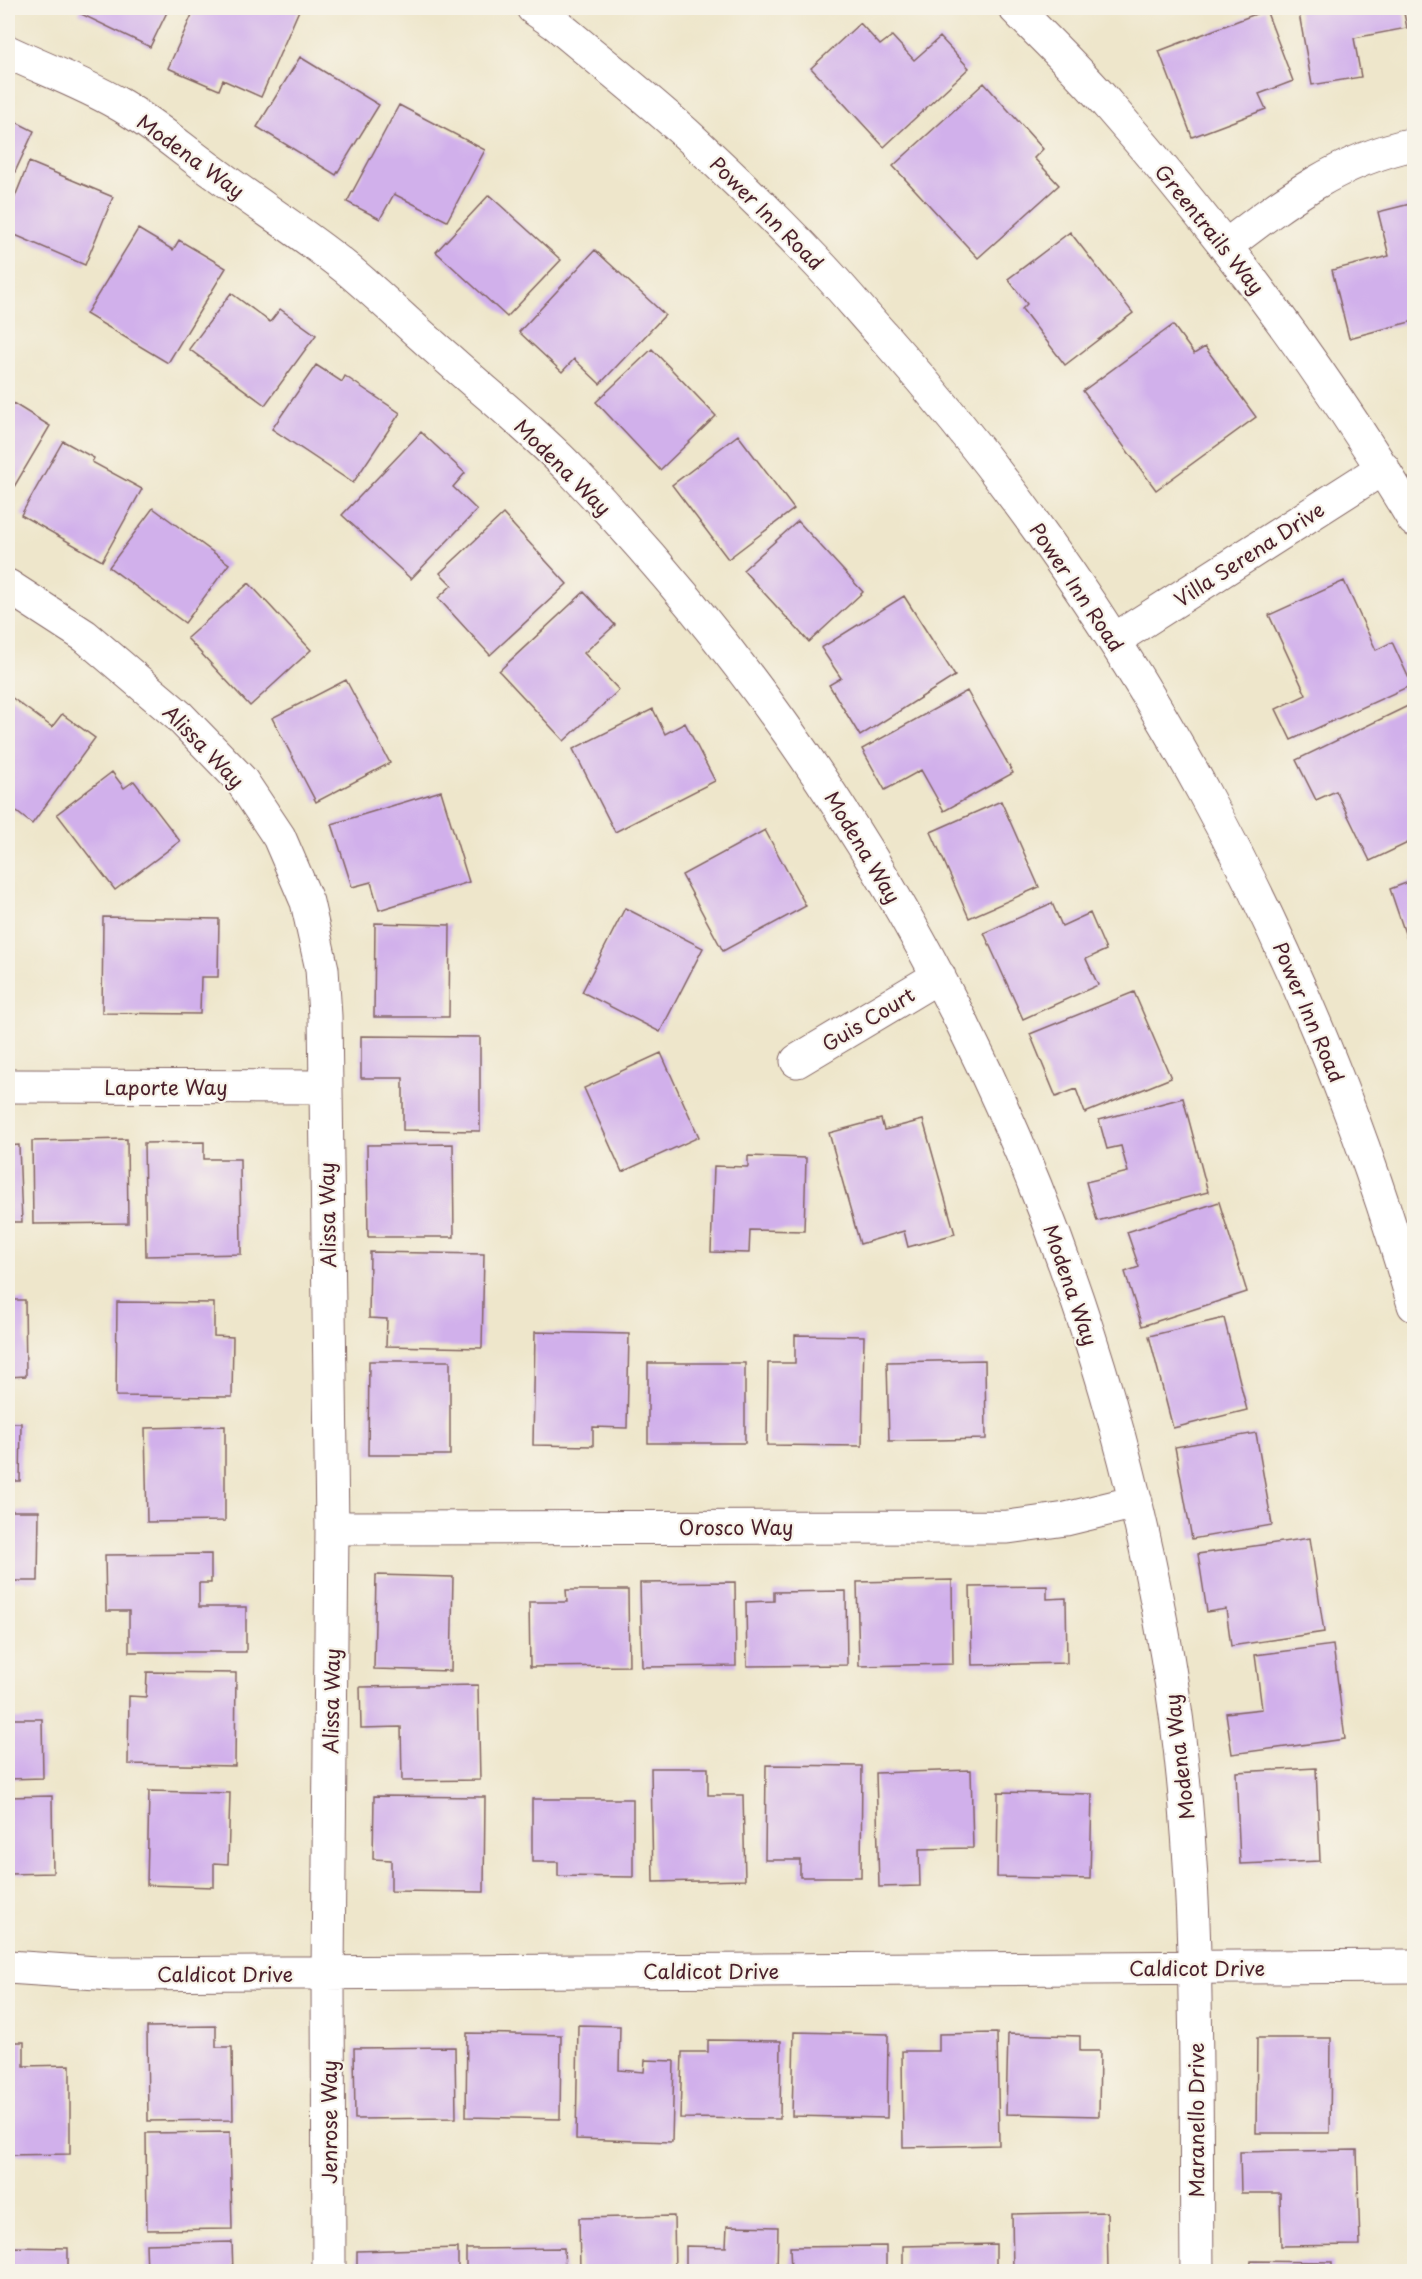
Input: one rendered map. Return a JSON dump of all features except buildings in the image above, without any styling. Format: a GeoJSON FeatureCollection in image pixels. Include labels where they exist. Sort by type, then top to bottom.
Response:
{"type":"FeatureCollection","features":[{"type":"Feature","properties":{"kind":"street","name":"Power Inn Road"},"geometry":{"type":"LineString","coordinates":[[533,8],[556,24],[692,139],[820,265],[939,399],[1005,483],[1114,640],[1204,791],[1283,948],[1351,1110],[1390,1220],[1414,1305]]}},
{"type":"Feature","properties":{"kind":"street","name":"Greentrails Way"},"geometry":{"type":"LineString","coordinates":[[1015,8],[1108,105],[1226,246],[1292,333],[1383,468],[1414,520]]}},
{"type":"Feature","properties":{"kind":"street","name":"Modena Way"},"geometry":{"type":"LineString","coordinates":[[8,52],[119,104],[345,267],[571,470],[676,586],[742,667],[833,795],[914,930],[989,1077],[1030,1170],[1074,1286],[1123,1448],[1167,1659],[1184,1786],[1194,1904],[1195,1968]]}},
{"type":"Feature","properties":{"kind":"street"},"geometry":{"type":"LineString","coordinates":[[1226,246],[1287,199],[1346,166],[1388,150],[1414,144]]}},
{"type":"Feature","properties":{"kind":"street","name":"Villa Serena Drive"},"geometry":{"type":"LineString","coordinates":[[1114,640],[1383,468]]}},
{"type":"Feature","properties":{"kind":"street","name":"Alissa Way"},"geometry":{"type":"LineString","coordinates":[[8,586],[85,636],[179,717],[240,780],[279,837],[307,902],[322,969],[325,1016],[332,1528],[328,1973]]}},
{"type":"Feature","properties":{"kind":"street","name":"Guis Court"},"geometry":{"type":"LineString","coordinates":[[797,1061],[939,976]]}},
{"type":"Feature","properties":{"kind":"street","name":"Laporte Way"},"geometry":{"type":"LineString","coordinates":[[8,1086],[325,1087]]}},
{"type":"Feature","properties":{"kind":"street","name":"Orosco Way"},"geometry":{"type":"LineString","coordinates":[[332,1528],[1008,1527],[1066,1519],[1136,1502]]}},
{"type":"Feature","properties":{"kind":"street","name":"Caldicot Drive"},"geometry":{"type":"LineString","coordinates":[[8,1967],[112,1974],[1414,1966]]}},
{"type":"Feature","properties":{"kind":"street","name":"Maranello Drive"},"geometry":{"type":"LineString","coordinates":[[1195,1968],[1197,2271]]}},
{"type":"Feature","properties":{"kind":"street","name":"Jenrose Way"},"geometry":{"type":"LineString","coordinates":[[328,1973],[329,2271]]}}]}
